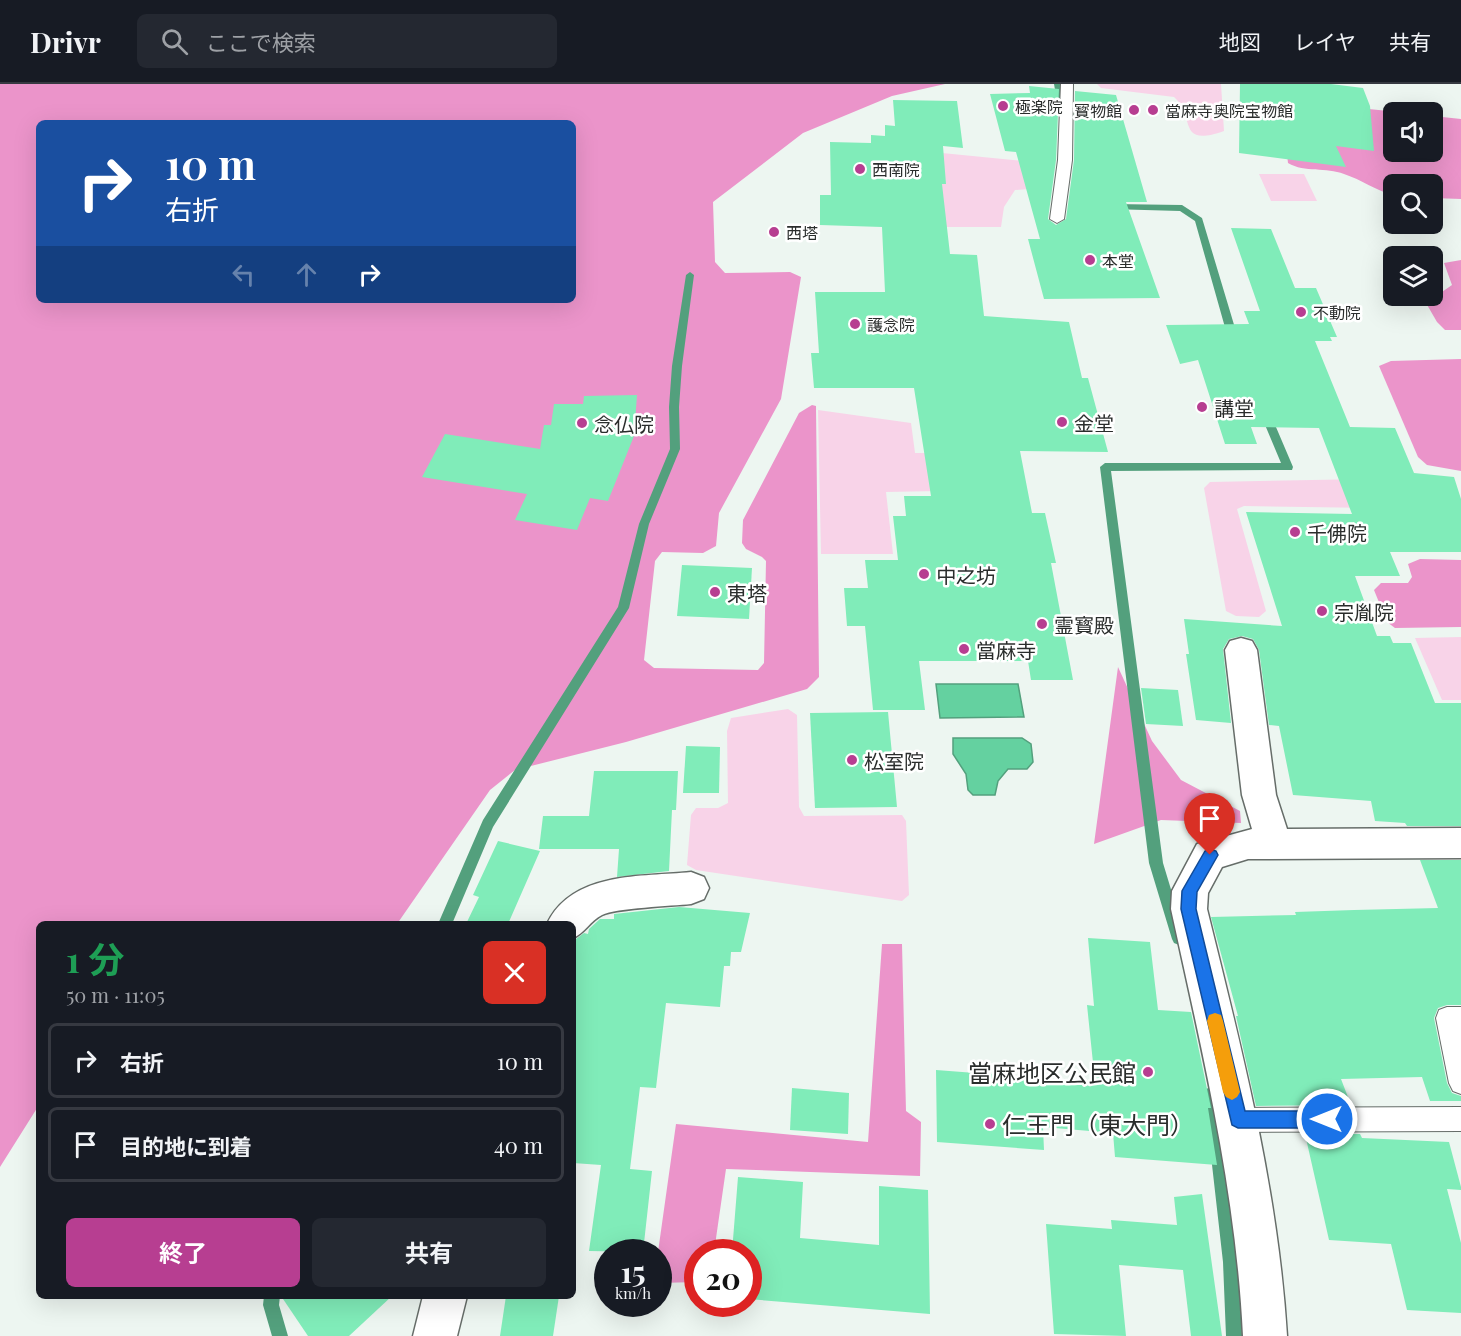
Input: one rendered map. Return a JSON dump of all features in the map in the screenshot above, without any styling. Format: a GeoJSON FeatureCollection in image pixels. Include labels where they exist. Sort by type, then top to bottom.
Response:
{"type":"FeatureCollection","features":[{"type":"Feature","properties":{"kind":"street"},"geometry":{"type":"LineString","coordinates":[[1241,650],[1259,795],[1274,844]]}},
{"type":"Feature","properties":{"kind":"street"},"geometry":{"type":"LineString","coordinates":[[1265,1336],[1262,1282],[1238,1120],[1189,909],[1190,891],[1210,855],[1248,844],[1461,843]]}},
{"type":"Feature","properties":{"kind":"street"},"geometry":{"type":"LineString","coordinates":[[568,921],[573,914],[593,900],[691,888]]}},
{"type":"Feature","properties":{"kind":"street"},"geometry":{"type":"LineString","coordinates":[[435,1336],[444,1299]]}},
{"type":"Feature","properties":{"kind":"lane"},"geometry":{"type":"LineString","coordinates":[[1057,219],[1065,160],[1067,84]]}},
{"type":"Feature","properties":{"kind":"lane"},"geometry":{"type":"LineString","coordinates":[[1461,1018],[1447,1018],[1461,1083]]}},
{"type":"Feature","properties":{"kind":"lane"},"geometry":{"type":"LineString","coordinates":[[1238,1120],[1461,1119]]}},
{"type":"Feature","properties":{"kind":"shaded area"},"geometry":{"type":"Polygon","coordinates":[[[0,84],[945,84],[892,96],[803,133],[713,202],[715,262],[725,273],[790,272],[801,277],[781,399],[719,513],[716,546],[703,553],[662,552],[655,561],[644,660],[654,668],[758,670],[764,663],[766,561],[746,549],[742,543],[743,520],[799,413],[812,405],[816,406],[819,677],[807,689],[626,742],[515,770],[490,790],[399,921],[36,921],[36,1110],[0,1167],[0,84]]]}},
{"type":"Feature","properties":{"kind":"shaded area"},"geometry":{"type":"Polygon","coordinates":[[[1097,84],[1221,84],[1224,131],[1199,136],[1193,133],[1174,97],[1101,88],[1097,84]]]}},
{"type":"Feature","properties":{"kind":"shaded area"},"geometry":{"type":"Polygon","coordinates":[[[1349,107],[1383,110],[1383,162],[1443,162],[1443,117],[1461,119],[1461,199],[1443,198],[1443,174],[1383,174],[1383,191],[1344,174],[1295,166],[1288,163],[1285,136],[1349,107]]]}},
{"type":"Feature","properties":{"kind":"shaded area"},"geometry":{"type":"Polygon","coordinates":[[[942,153],[1045,163],[1043,188],[1015,190],[1004,207],[1001,227],[939,227],[942,153]]]}},
{"type":"Feature","properties":{"kind":"shaded area"},"geometry":{"type":"Polygon","coordinates":[[[1259,174],[1304,174],[1317,201],[1271,201],[1259,174]]]}},
{"type":"Feature","properties":{"kind":"shaded area"},"geometry":{"type":"Polygon","coordinates":[[[1461,260],[1461,330],[1445,330],[1437,322],[1428,306],[1443,306],[1443,291],[1452,285],[1444,263],[1461,260]]]}},
{"type":"Feature","properties":{"kind":"shaded area"},"geometry":{"type":"Polygon","coordinates":[[[1461,359],[1461,471],[1427,465],[1418,457],[1379,366],[1391,361],[1461,359]]]}},
{"type":"Feature","properties":{"kind":"shaded area"},"geometry":{"type":"Polygon","coordinates":[[[818,410],[911,423],[915,453],[933,453],[938,491],[886,492],[893,554],[821,554],[818,410]]]}},
{"type":"Feature","properties":{"kind":"shaded area"},"geometry":{"type":"Polygon","coordinates":[[[1368,479],[1374,508],[1244,506],[1237,509],[1266,611],[1259,617],[1236,616],[1226,611],[1204,488],[1210,482],[1368,479]]]}},
{"type":"Feature","properties":{"kind":"shaded area"},"geometry":{"type":"Polygon","coordinates":[[[1420,559],[1461,560],[1461,627],[1395,628],[1387,622],[1374,590],[1381,583],[1408,583],[1412,577],[1408,564],[1420,559]]]}},
{"type":"Feature","properties":{"kind":"shaded area"},"geometry":{"type":"Polygon","coordinates":[[[1461,637],[1461,700],[1442,700],[1415,638],[1461,637]]]}},
{"type":"Feature","properties":{"kind":"shaded area"},"geometry":{"type":"Polygon","coordinates":[[[1118,667],[1152,741],[1181,780],[1240,811],[1241,823],[1161,820],[1094,844],[1118,667]]]}},
{"type":"Feature","properties":{"kind":"shaded area"},"geometry":{"type":"Polygon","coordinates":[[[936,684],[1018,684],[1024,717],[940,718],[936,684]]]}},
{"type":"Feature","properties":{"kind":"shaded area"},"geometry":{"type":"Polygon","coordinates":[[[788,709],[797,715],[799,807],[804,816],[902,815],[906,821],[909,895],[902,901],[696,870],[687,865],[691,815],[696,808],[718,808],[728,803],[727,731],[731,718],[788,709]]]}},
{"type":"Feature","properties":{"kind":"shaded area"},"geometry":{"type":"Polygon","coordinates":[[[953,738],[1022,738],[1031,744],[1033,762],[1027,769],[1008,769],[998,781],[995,795],[973,795],[968,790],[966,774],[953,754],[953,738]]]}},
{"type":"Feature","properties":{"kind":"shaded area"},"geometry":{"type":"Polygon","coordinates":[[[882,944],[902,944],[906,1111],[921,1122],[920,1176],[726,1169],[716,1239],[684,1239],[684,1282],[672,1283],[672,1239],[660,1239],[676,1124],[868,1142],[882,944]]]}},
{"type":"Feature","properties":{"kind":"building"},"geometry":{"type":"Polygon","coordinates":[[[1240,84],[1331,84],[1363,88],[1370,106],[1374,151],[1336,146],[1346,167],[1239,153],[1240,84]]]}},
{"type":"Feature","properties":{"kind":"building"},"geometry":{"type":"Polygon","coordinates":[[[1029,86],[1059,89],[1056,160],[1048,219],[1056,225],[1066,219],[1074,160],[1075,91],[1116,95],[1147,202],[1126,202],[1160,298],[1044,299],[1028,239],[1040,239],[1016,152],[1005,151],[990,94],[1030,93],[1029,86]]]}},
{"type":"Feature","properties":{"kind":"building"},"geometry":{"type":"Polygon","coordinates":[[[893,100],[957,101],[963,148],[943,146],[946,184],[942,184],[950,254],[977,255],[984,316],[1069,322],[1082,378],[1088,378],[1108,452],[1020,451],[1032,513],[1045,513],[1056,563],[1051,563],[1073,680],[1031,680],[1028,661],[919,661],[925,710],[873,710],[865,626],[847,626],[844,588],[868,588],[865,560],[898,560],[893,516],[906,516],[904,496],[931,496],[914,388],[814,388],[811,353],[819,353],[815,292],[885,292],[882,227],[820,225],[820,195],[831,195],[830,142],[871,143],[871,135],[885,136],[885,125],[895,126],[893,100]]]}},
{"type":"Feature","properties":{"kind":"building"},"geometry":{"type":"Polygon","coordinates":[[[1231,228],[1271,229],[1295,288],[1316,288],[1337,337],[1330,337],[1332,341],[1315,341],[1350,427],[1395,428],[1414,473],[1454,477],[1461,499],[1461,552],[1390,552],[1400,576],[1355,576],[1377,636],[1390,636],[1393,643],[1411,643],[1435,703],[1461,703],[1461,826],[1407,826],[1405,823],[1375,821],[1371,801],[1293,795],[1279,726],[1269,725],[1259,650],[1253,639],[1242,636],[1229,639],[1223,649],[1231,723],[1196,720],[1186,654],[1189,654],[1184,619],[1282,626],[1246,512],[1352,514],[1319,428],[1251,427],[1257,444],[1225,444],[1198,360],[1180,364],[1166,325],[1249,324],[1244,311],[1260,311],[1231,228]]]}},
{"type":"Feature","properties":{"kind":"building"},"geometry":{"type":"Polygon","coordinates":[[[637,395],[634,436],[608,501],[590,498],[577,530],[515,520],[527,494],[422,477],[445,434],[540,449],[544,425],[551,425],[554,404],[583,404],[584,396],[637,395]]]}},
{"type":"Feature","properties":{"kind":"building","name":"東塔"},"geometry":{"type":"Polygon","coordinates":[[[682,565],[752,568],[749,619],[677,616],[682,565]]]}},
{"type":"Feature","properties":{"kind":"building"},"geometry":{"type":"Polygon","coordinates":[[[1141,688],[1178,690],[1183,726],[1146,724],[1141,688]]]}},
{"type":"Feature","properties":{"kind":"building","name":"松室院"},"geometry":{"type":"Polygon","coordinates":[[[888,712],[897,807],[815,808],[810,713],[888,712]]]}},
{"type":"Feature","properties":{"kind":"building"},"geometry":{"type":"Polygon","coordinates":[[[686,746],[720,747],[719,793],[683,793],[686,746]]]}},
{"type":"Feature","properties":{"kind":"building"},"geometry":{"type":"Polygon","coordinates":[[[594,771],[678,771],[676,810],[672,810],[669,871],[617,877],[619,849],[539,849],[543,816],[589,816],[594,771]]]}},
{"type":"Feature","properties":{"kind":"building"},"geometry":{"type":"Polygon","coordinates":[[[498,841],[540,851],[509,921],[467,921],[479,897],[473,895],[498,841]]]}},
{"type":"Feature","properties":{"kind":"building"},"geometry":{"type":"Polygon","coordinates":[[[1420,860],[1461,860],[1461,1005],[1447,1005],[1438,1008],[1434,1018],[1447,1083],[1452,1093],[1461,1096],[1461,1101],[1430,1101],[1422,1077],[1341,1079],[1351,1105],[1256,1106],[1236,1016],[1238,1016],[1211,917],[1438,908],[1420,860]]]}},
{"type":"Feature","properties":{"kind":"building"},"geometry":{"type":"Polygon","coordinates":[[[679,907],[750,913],[741,952],[731,952],[730,966],[724,966],[720,1007],[666,1003],[656,1088],[640,1087],[630,1169],[652,1171],[644,1239],[594,1239],[594,1251],[589,1251],[601,1165],[576,1163],[576,939],[584,933],[588,934],[589,929],[600,919],[614,919],[614,914],[679,907]]]}},
{"type":"Feature","properties":{"kind":"building"},"geometry":{"type":"Polygon","coordinates":[[[1088,938],[1150,942],[1158,1010],[1191,1012],[1211,1108],[1208,1108],[1217,1165],[1115,1157],[1113,1133],[1043,1127],[1044,1150],[937,1142],[936,1070],[1095,1082],[1087,1005],[1094,1006],[1088,938]]]}},
{"type":"Feature","properties":{"kind":"building"},"geometry":{"type":"Polygon","coordinates":[[[792,1088],[849,1093],[848,1134],[790,1130],[792,1088]]]}},
{"type":"Feature","properties":{"kind":"building"},"geometry":{"type":"Polygon","coordinates":[[[1305,1134],[1360,1134],[1362,1138],[1449,1142],[1461,1187],[1461,1190],[1447,1189],[1461,1243],[1461,1313],[1407,1310],[1391,1244],[1329,1240],[1305,1134]]]}},
{"type":"Feature","properties":{"kind":"building"},"geometry":{"type":"Polygon","coordinates":[[[738,1177],[803,1182],[800,1238],[879,1245],[879,1186],[928,1190],[930,1314],[762,1300],[762,1239],[733,1239],[738,1177]]]}},
{"type":"Feature","properties":{"kind":"building"},"geometry":{"type":"Polygon","coordinates":[[[1202,1194],[1222,1336],[1191,1336],[1183,1270],[1119,1265],[1126,1336],[1054,1334],[1046,1224],[1112,1229],[1111,1220],[1177,1225],[1174,1197],[1202,1194]]]}},
{"type":"Feature","properties":{"kind":"building"},"geometry":{"type":"Polygon","coordinates":[[[283,1299],[389,1299],[349,1336],[308,1336],[283,1299]]]}},
{"type":"Feature","properties":{"kind":"building"},"geometry":{"type":"Polygon","coordinates":[[[506,1299],[559,1299],[553,1336],[500,1336],[506,1299]]]}},
{"type":"Feature","properties":{"kind":"waterway"},"geometry":{"type":"LineString","coordinates":[[1058,84],[1061,101]]}},
{"type":"Feature","properties":{"kind":"waterway"},"geometry":{"type":"LineString","coordinates":[[1112,207],[1182,208],[1199,220],[1233,338]]}},
{"type":"Feature","properties":{"kind":"waterway"},"geometry":{"type":"LineString","coordinates":[[446,921],[488,824],[623,608],[644,524],[675,449],[674,407],[677,366],[690,275]]}},
{"type":"Feature","properties":{"kind":"waterway"},"geometry":{"type":"LineString","coordinates":[[1179,939],[1156,863],[1105,467],[1288,467],[1265,413]]}},
{"type":"Feature","properties":{"kind":"waterway"},"geometry":{"type":"LineString","coordinates":[[1211,1094],[1231,1262],[1234,1336]]}},
{"type":"Feature","properties":{"kind":"waterway"},"geometry":{"type":"LineString","coordinates":[[272,1299],[271,1305],[280,1336]]}},
{"type":"Feature","properties":{"kind":"slow traffic"},"geometry":{"type":"LineString","coordinates":[[1215,1021],[1232,1092]]}},
{"type":"Feature","properties":{"kind":"place","name":"極楽院"},"geometry":{"type":"Point","coordinates":[1003,106]}},
{"type":"Feature","properties":{"kind":"place","name":"寳物館"},"geometry":{"type":"Point","coordinates":[1134,110]}},
{"type":"Feature","properties":{"kind":"place","name":"當麻寺奥院宝物館"},"geometry":{"type":"Point","coordinates":[1153,110]}},
{"type":"Feature","properties":{"kind":"place","name":"西南院"},"geometry":{"type":"Point","coordinates":[860,169]}},
{"type":"Feature","properties":{"kind":"place","name":"西塔"},"geometry":{"type":"Point","coordinates":[774,232]}},
{"type":"Feature","properties":{"kind":"place","name":"本堂"},"geometry":{"type":"Point","coordinates":[1090,260]}},
{"type":"Feature","properties":{"kind":"place","name":"不動院"},"geometry":{"type":"Point","coordinates":[1301,312]}},
{"type":"Feature","properties":{"kind":"place","name":"護念院"},"geometry":{"type":"Point","coordinates":[855,324]}},
{"type":"Feature","properties":{"kind":"place","name":"講堂"},"geometry":{"type":"Point","coordinates":[1202,407]}},
{"type":"Feature","properties":{"kind":"place","name":"金堂"},"geometry":{"type":"Point","coordinates":[1062,422]}},
{"type":"Feature","properties":{"kind":"place","name":"念仏院"},"geometry":{"type":"Point","coordinates":[582,423]}},
{"type":"Feature","properties":{"kind":"place","name":"千佛院"},"geometry":{"type":"Point","coordinates":[1295,532]}},
{"type":"Feature","properties":{"kind":"place","name":"中之坊"},"geometry":{"type":"Point","coordinates":[924,574]}},
{"type":"Feature","properties":{"kind":"place","name":"東塔"},"geometry":{"type":"Point","coordinates":[715,592]}},
{"type":"Feature","properties":{"kind":"place","name":"宗胤院"},"geometry":{"type":"Point","coordinates":[1322,611]}},
{"type":"Feature","properties":{"kind":"place","name":"霊寳殿"},"geometry":{"type":"Point","coordinates":[1042,624]}},
{"type":"Feature","properties":{"kind":"place","name":"當麻寺"},"geometry":{"type":"Point","coordinates":[964,649]}},
{"type":"Feature","properties":{"kind":"place","name":"松室院"},"geometry":{"type":"Point","coordinates":[852,760]}},
{"type":"Feature","properties":{"kind":"place","name":"當麻地区公民館"},"geometry":{"type":"Point","coordinates":[1148,1072]}},
{"type":"Feature","properties":{"kind":"place","name":"仁王門（東大門）"},"geometry":{"type":"Point","coordinates":[990,1124]}},
{"type":"Feature","properties":{"kind":"route"},"geometry":{"type":"LineString","coordinates":[[1210,855],[1190,891],[1189,909],[1238,1120],[1327,1119]]}}]}
